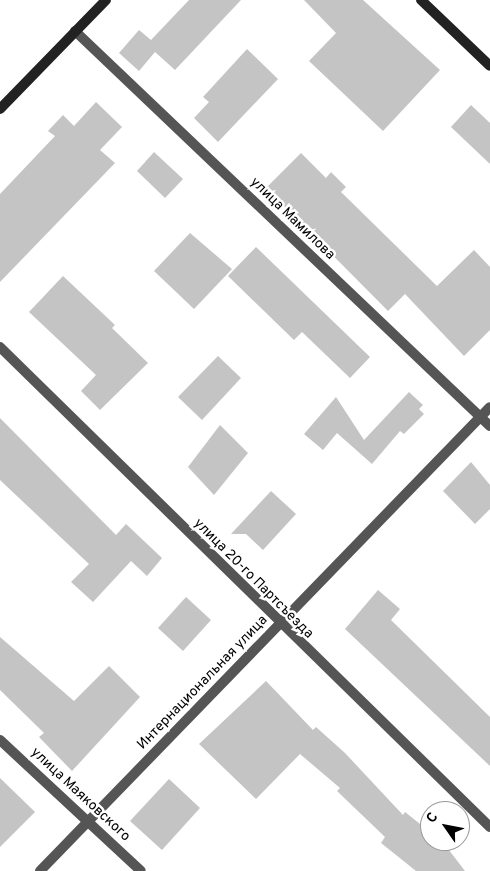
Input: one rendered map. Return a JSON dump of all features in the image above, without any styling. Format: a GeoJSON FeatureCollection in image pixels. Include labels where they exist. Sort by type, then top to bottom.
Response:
{"type":"FeatureCollection","features":[{"type":"Feature","properties":{"kind":"street"},"geometry":{"type":"LineString","coordinates":[[0,109],[106,0]]}},
{"type":"Feature","properties":{"kind":"street"},"geometry":{"type":"LineString","coordinates":[[421,0],[490,66]]}},
{"type":"Feature","properties":{"kind":"street","name":"улица Мамилова"},"geometry":{"type":"LineString","coordinates":[[75,31],[490,426]]}},
{"type":"Feature","properties":{"kind":"street","name":"улица 20-го Партсъезда"},"geometry":{"type":"LineString","coordinates":[[0,347],[279,624],[490,827]]}},
{"type":"Feature","properties":{"kind":"street","name":"Интернациональная улица"},"geometry":{"type":"LineString","coordinates":[[40,871],[490,407]]}},
{"type":"Feature","properties":{"kind":"street","name":"улица Маяковского"},"geometry":{"type":"LineString","coordinates":[[0,740],[141,871]]}},
{"type":"Feature","properties":{"kind":"building"},"geometry":{"type":"Polygon","coordinates":[[[189,0],[241,0],[175,70],[155,52],[139,71],[119,53],[139,30],[151,40],[189,0]]]}},
{"type":"Feature","properties":{"kind":"building"},"geometry":{"type":"Polygon","coordinates":[[[304,0],[363,0],[440,70],[383,131],[309,61],[336,33],[304,0]]]}},
{"type":"Feature","properties":{"kind":"building"},"geometry":{"type":"Polygon","coordinates":[[[247,49],[278,79],[218,142],[194,118],[209,102],[203,97],[247,49]]]}},
{"type":"Feature","properties":{"kind":"building"},"geometry":{"type":"Polygon","coordinates":[[[96,102],[122,127],[100,150],[115,163],[0,282],[0,194],[55,136],[48,131],[63,115],[74,126],[96,102]]]}},
{"type":"Feature","properties":{"kind":"building"},"geometry":{"type":"Polygon","coordinates":[[[471,105],[490,123],[490,164],[451,127],[471,105]]]}},
{"type":"Feature","properties":{"kind":"building"},"geometry":{"type":"Polygon","coordinates":[[[154,152],[183,179],[165,198],[137,171],[154,152]]]}},
{"type":"Feature","properties":{"kind":"building"},"geometry":{"type":"Polygon","coordinates":[[[301,153],[326,178],[331,172],[346,187],[341,192],[437,286],[474,250],[490,267],[490,330],[464,356],[405,294],[388,311],[266,188],[301,153]]]}},
{"type":"Feature","properties":{"kind":"building"},"geometry":{"type":"Polygon","coordinates":[[[190,233],[232,269],[194,309],[154,271],[190,233]]]}},
{"type":"Feature","properties":{"kind":"building"},"geometry":{"type":"Polygon","coordinates":[[[256,247],[370,357],[350,378],[302,332],[294,340],[228,276],[256,247]]]}},
{"type":"Feature","properties":{"kind":"building"},"geometry":{"type":"Polygon","coordinates":[[[63,276],[115,325],[112,328],[148,363],[100,410],[81,391],[96,375],[29,312],[63,276]]]}},
{"type":"Feature","properties":{"kind":"building"},"geometry":{"type":"Polygon","coordinates":[[[218,356],[241,378],[202,420],[178,397],[218,356]]]}},
{"type":"Feature","properties":{"kind":"building"},"geometry":{"type":"Polygon","coordinates":[[[409,392],[423,405],[419,409],[424,414],[404,434],[400,431],[372,464],[337,433],[323,450],[304,434],[336,397],[364,440],[409,392]]]}},
{"type":"Feature","properties":{"kind":"building"},"geometry":{"type":"Polygon","coordinates":[[[0,418],[116,535],[126,524],[162,558],[147,576],[131,561],[93,602],[71,582],[89,564],[0,480],[0,418]]]}},
{"type":"Feature","properties":{"kind":"building"},"geometry":{"type":"Polygon","coordinates":[[[220,425],[248,453],[214,495],[188,467],[220,425]]]}},
{"type":"Feature","properties":{"kind":"building"},"geometry":{"type":"Polygon","coordinates":[[[471,462],[490,485],[490,509],[475,524],[443,491],[471,462]]]}},
{"type":"Feature","properties":{"kind":"building"},"geometry":{"type":"Polygon","coordinates":[[[271,491],[296,514],[263,550],[246,534],[231,534],[271,491]]]}},
{"type":"Feature","properties":{"kind":"building"},"geometry":{"type":"Polygon","coordinates":[[[378,590],[400,609],[391,620],[490,717],[490,766],[345,629],[378,590]]]}},
{"type":"Feature","properties":{"kind":"building"},"geometry":{"type":"Polygon","coordinates":[[[186,597],[211,620],[183,651],[158,628],[186,597]]]}},
{"type":"Feature","properties":{"kind":"building"},"geometry":{"type":"Polygon","coordinates":[[[0,637],[74,701],[109,666],[140,697],[72,771],[39,737],[44,733],[0,690],[0,637]]]}},
{"type":"Feature","properties":{"kind":"building"},"geometry":{"type":"Polygon","coordinates":[[[266,681],[313,730],[316,727],[345,753],[403,815],[405,812],[420,824],[420,851],[450,851],[465,871],[416,871],[381,843],[385,837],[337,791],[340,788],[300,754],[256,799],[199,744],[266,681]]]}},
{"type":"Feature","properties":{"kind":"building"},"geometry":{"type":"Polygon","coordinates":[[[0,778],[35,812],[0,847],[0,778]]]}},
{"type":"Feature","properties":{"kind":"building"},"geometry":{"type":"Polygon","coordinates":[[[169,779],[200,808],[162,850],[130,821],[169,779]]]}}]}
